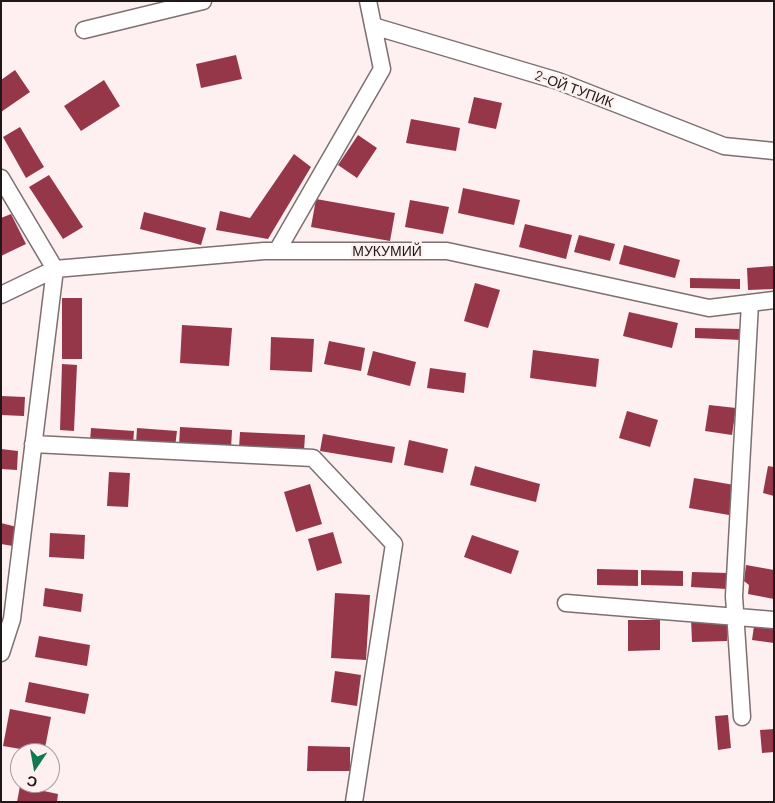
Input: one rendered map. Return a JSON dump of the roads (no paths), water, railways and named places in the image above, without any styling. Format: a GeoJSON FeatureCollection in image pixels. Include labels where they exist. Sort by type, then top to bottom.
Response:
{"type":"FeatureCollection","features":[{"type":"Feature","properties":{"kind":"street"},"geometry":{"type":"LineString","coordinates":[[84,30],[203,1]]}},
{"type":"Feature","properties":{"kind":"street"},"geometry":{"type":"LineString","coordinates":[[277,251],[382,69],[368,1]]}},
{"type":"Feature","properties":{"kind":"street","name":"2-ОЙ ТУПИК"},"geometry":{"type":"LineString","coordinates":[[373,26],[558,81],[724,146],[774,151]]}},
{"type":"Feature","properties":{"kind":"street"},"geometry":{"type":"LineString","coordinates":[[1,178],[54,270],[12,620],[1,653]]}},
{"type":"Feature","properties":{"kind":"street","name":"МУКУМИЙ"},"geometry":{"type":"LineString","coordinates":[[1,295],[54,270],[277,251],[447,251],[709,308],[774,300]]}},
{"type":"Feature","properties":{"kind":"street"},"geometry":{"type":"LineString","coordinates":[[742,717],[734,596],[750,303]]}},
{"type":"Feature","properties":{"kind":"street"},"geometry":{"type":"LineString","coordinates":[[33,444],[313,458],[394,544],[354,802]]}},
{"type":"Feature","properties":{"kind":"street"},"geometry":{"type":"LineString","coordinates":[[566,603],[774,620]]}}]}
